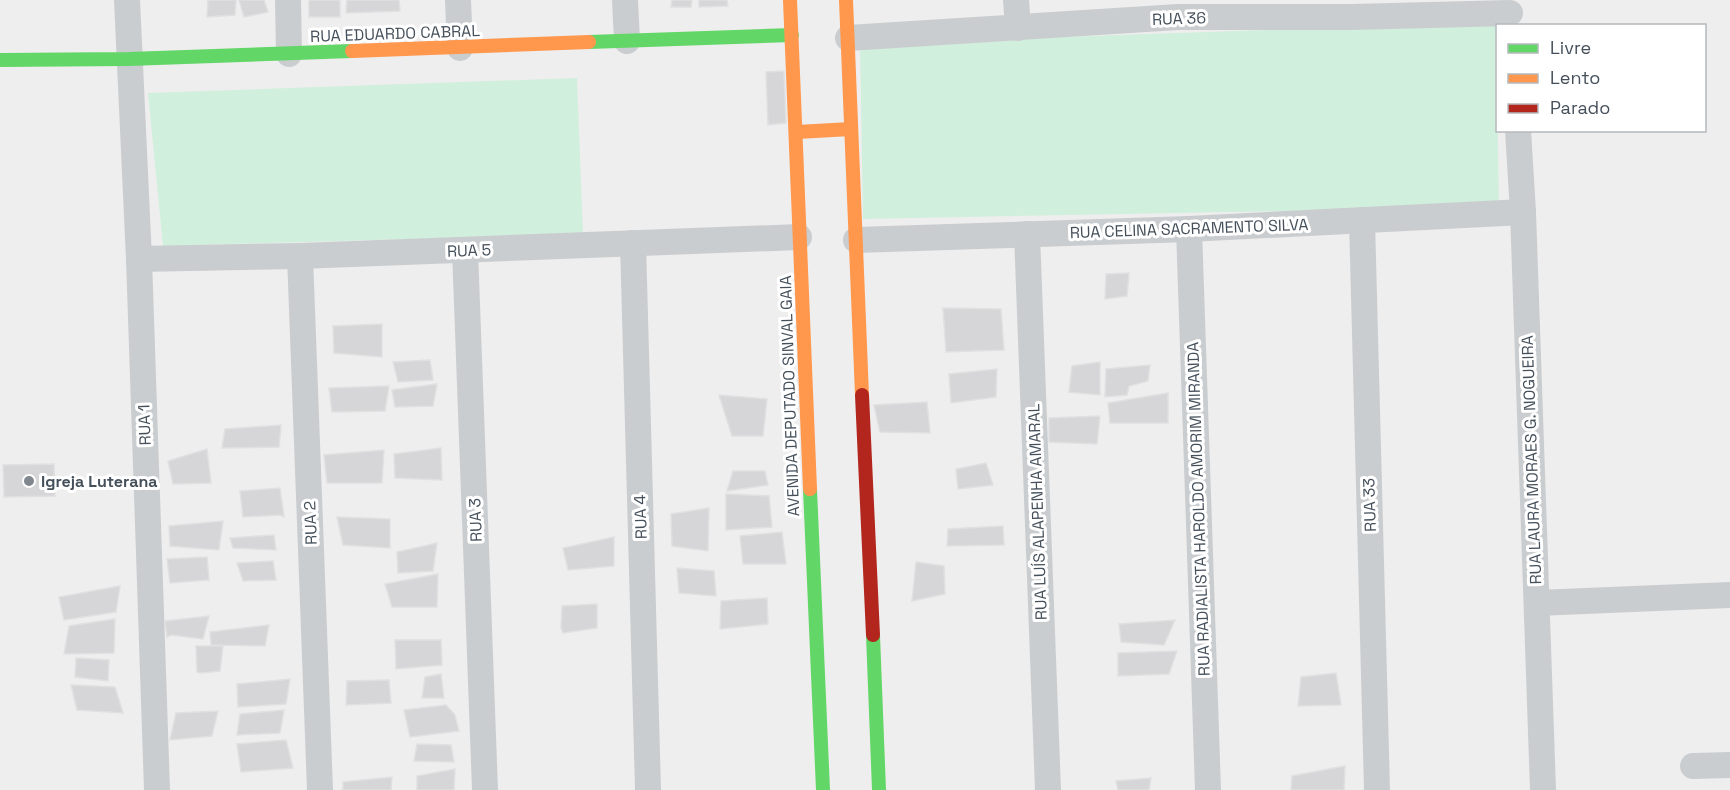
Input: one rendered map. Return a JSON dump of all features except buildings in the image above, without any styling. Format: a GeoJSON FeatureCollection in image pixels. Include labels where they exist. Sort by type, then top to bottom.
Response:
{"type":"FeatureCollection","features":[{"type":"Feature","properties":{"kind":"street","name":"RUA 1"},"geometry":{"type":"LineString","coordinates":[[127,0],[139,259],[157,790]]}},
{"type":"Feature","properties":{"kind":"street"},"geometry":{"type":"LineString","coordinates":[[288,0],[289,54]]}},
{"type":"Feature","properties":{"kind":"street"},"geometry":{"type":"LineString","coordinates":[[458,0],[460,48]]}},
{"type":"Feature","properties":{"kind":"street"},"geometry":{"type":"LineString","coordinates":[[625,0],[627,41]]}},
{"type":"Feature","properties":{"kind":"street","name":"AVENIDA DEPUTADO SINVAL GAIA"},"geometry":{"type":"LineString","coordinates":[[790,0],[822,790]]}},
{"type":"Feature","properties":{"kind":"street"},"geometry":{"type":"LineString","coordinates":[[846,0],[879,790]]}},
{"type":"Feature","properties":{"kind":"street"},"geometry":{"type":"LineString","coordinates":[[1017,0],[1018,28]]}},
{"type":"Feature","properties":{"kind":"street","name":"RUA 36"},"geometry":{"type":"LineString","coordinates":[[848,38],[1018,28],[1178,8],[1352,8],[1511,13]]}},
{"type":"Feature","properties":{"kind":"street","name":"RUA EDUARDO CABRAL"},"geometry":{"type":"LineString","coordinates":[[0,60],[129,60],[792,35]]}},
{"type":"Feature","properties":{"kind":"street"},"geometry":{"type":"LineString","coordinates":[[797,132],[851,129]]}},
{"type":"Feature","properties":{"kind":"street","name":"RUA LAURA MORAES G. NOGUEIRA"},"geometry":{"type":"LineString","coordinates":[[1518,132],[1523,212],[1543,790]]}},
{"type":"Feature","properties":{"kind":"street","name":"RUA CELINA SACRAMENTO SILVA"},"geometry":{"type":"LineString","coordinates":[[856,240],[1189,229],[1523,212]]}},
{"type":"Feature","properties":{"kind":"street","name":"RUA 33"},"geometry":{"type":"LineString","coordinates":[[1362,220],[1377,790]]}},
{"type":"Feature","properties":{"kind":"street","name":"RUA RADIALISTA HAROLDO AMORIM MIRANDA"},"geometry":{"type":"LineString","coordinates":[[1189,229],[1208,790]]}},
{"type":"Feature","properties":{"kind":"street","name":"RUA LUÍS ALAPENHA AMARAL"},"geometry":{"type":"LineString","coordinates":[[1027,234],[1048,790]]}},
{"type":"Feature","properties":{"kind":"street","name":"RUA 5"},"geometry":{"type":"LineString","coordinates":[[139,259],[300,256],[799,237]]}},
{"type":"Feature","properties":{"kind":"street","name":"RUA 4"},"geometry":{"type":"LineString","coordinates":[[633,243],[648,790]]}},
{"type":"Feature","properties":{"kind":"street","name":"RUA 3"},"geometry":{"type":"LineString","coordinates":[[465,250],[485,790]]}},
{"type":"Feature","properties":{"kind":"street","name":"RUA 2"},"geometry":{"type":"LineString","coordinates":[[300,256],[320,790]]}},
{"type":"Feature","properties":{"kind":"street"},"geometry":{"type":"LineString","coordinates":[[1537,603],[1730,596]]}},
{"type":"Feature","properties":{"kind":"street"},"geometry":{"type":"LineString","coordinates":[[1693,766],[1730,765]]}},
{"type":"Feature","properties":{"kind":"green space"},"geometry":{"type":"Polygon","coordinates":[[[1496,22],[1499,207],[863,219],[860,44],[1496,22]]]}},
{"type":"Feature","properties":{"kind":"green space"},"geometry":{"type":"Polygon","coordinates":[[[577,78],[583,234],[163,246],[148,93],[577,78]]]}},
{"type":"Feature","properties":{"kind":"traffic: fast"},"geometry":{"type":"LineString","coordinates":[[589,42],[792,35]]}},
{"type":"Feature","properties":{"kind":"traffic: fast"},"geometry":{"type":"LineString","coordinates":[[0,60],[129,59],[352,51]]}},
{"type":"Feature","properties":{"kind":"traffic: fast"},"geometry":{"type":"LineString","coordinates":[[810,489],[823,790]]}},
{"type":"Feature","properties":{"kind":"traffic: fast"},"geometry":{"type":"LineString","coordinates":[[873,635],[879,790]]}},
{"type":"Feature","properties":{"kind":"traffic: slow"},"geometry":{"type":"LineString","coordinates":[[790,0],[810,489]]}},
{"type":"Feature","properties":{"kind":"traffic: slow"},"geometry":{"type":"LineString","coordinates":[[846,0],[862,395]]}},
{"type":"Feature","properties":{"kind":"traffic: slow"},"geometry":{"type":"LineString","coordinates":[[352,51],[589,42]]}},
{"type":"Feature","properties":{"kind":"traffic: slow"},"geometry":{"type":"LineString","coordinates":[[797,132],[851,129]]}},
{"type":"Feature","properties":{"kind":"traffic: jam"},"geometry":{"type":"LineString","coordinates":[[862,395],[873,635]]}},
{"type":"Feature","properties":{"kind":"place","name":"Igreja Luterana"},"geometry":{"type":"Point","coordinates":[29,481]}}]}
